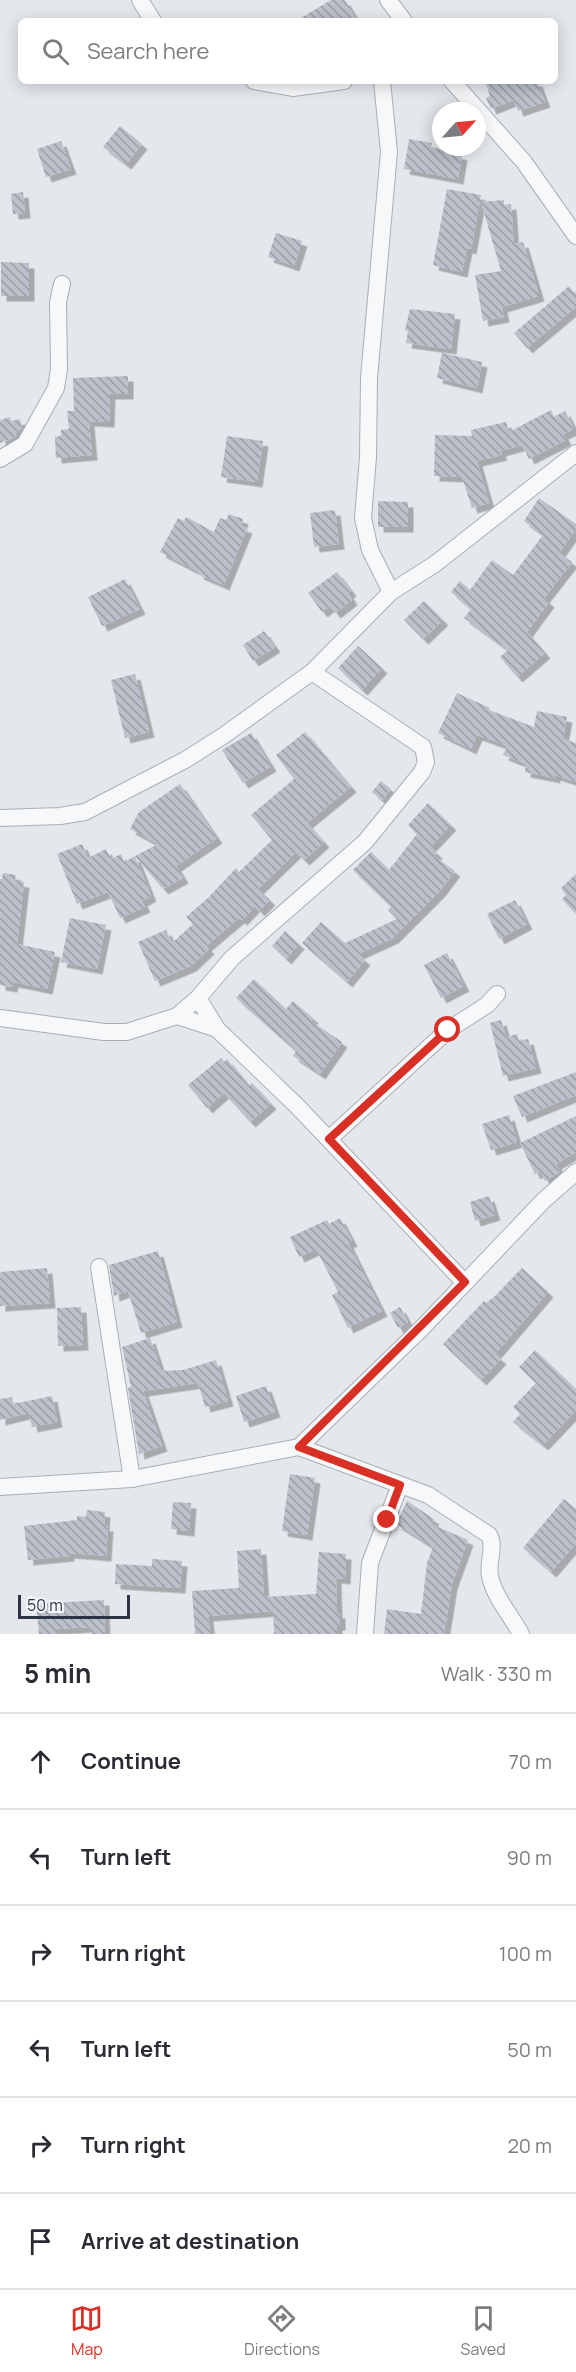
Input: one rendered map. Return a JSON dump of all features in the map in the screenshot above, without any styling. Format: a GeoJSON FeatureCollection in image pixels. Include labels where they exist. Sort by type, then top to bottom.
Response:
{"type":"FeatureCollection","features":[{"type":"Feature","properties":{"kind":"street"},"geometry":{"type":"LineString","coordinates":[[140,0],[151,18]]}},
{"type":"Feature","properties":{"kind":"street"},"geometry":{"type":"LineString","coordinates":[[388,0],[402,18]]}},
{"type":"Feature","properties":{"kind":"street"},"geometry":{"type":"LineString","coordinates":[[270,84],[292,88],[322,84]]}},
{"type":"Feature","properties":{"kind":"street"},"geometry":{"type":"LineString","coordinates":[[382,84],[389,152],[369,378],[368,457],[363,518],[370,550],[391,592]]}},
{"type":"Feature","properties":{"kind":"street"},"geometry":{"type":"LineString","coordinates":[[455,84],[524,162],[574,227]]}},
{"type":"Feature","properties":{"kind":"street"},"geometry":{"type":"LineString","coordinates":[[0,459],[25,444],[56,388],[59,369],[58,302],[62,284]]}},
{"type":"Feature","properties":{"kind":"street"},"geometry":{"type":"LineString","coordinates":[[0,818],[60,816],[86,812],[223,736],[312,672],[391,592],[435,564],[576,453]]}},
{"type":"Feature","properties":{"kind":"street"},"geometry":{"type":"LineString","coordinates":[[0,1018],[104,1032],[127,1032],[166,1022],[198,998],[232,958],[365,842],[422,772],[426,762],[423,747],[312,672]]}},
{"type":"Feature","properties":{"kind":"street"},"geometry":{"type":"LineString","coordinates":[[329,1139],[448,1030],[487,1005],[497,994]]}},
{"type":"Feature","properties":{"kind":"street"},"geometry":{"type":"LineString","coordinates":[[198,998],[217,1029],[329,1139],[465,1282]]}},
{"type":"Feature","properties":{"kind":"street"},"geometry":{"type":"LineString","coordinates":[[177,1016],[217,1029]]}},
{"type":"Feature","properties":{"kind":"street"},"geometry":{"type":"LineString","coordinates":[[299,1447],[544,1200],[576,1172]]}},
{"type":"Feature","properties":{"kind":"street"},"geometry":{"type":"LineString","coordinates":[[99,1267],[132,1479]]}},
{"type":"Feature","properties":{"kind":"street"},"geometry":{"type":"LineString","coordinates":[[0,1487],[132,1479],[299,1447],[428,1495],[489,1534],[492,1542],[488,1564],[490,1578],[521,1634]]}},
{"type":"Feature","properties":{"kind":"street"},"geometry":{"type":"LineString","coordinates":[[365,1634],[370,1563],[400,1485]]}},
{"type":"Feature","properties":{"kind":"building"},"geometry":{"type":"Polygon","coordinates":[[[331,0],[345,0],[355,18],[301,18],[331,0]]]}},
{"type":"Feature","properties":{"kind":"building"},"geometry":{"type":"Polygon","coordinates":[[[486,84],[538,84],[545,102],[518,111],[514,100],[491,109],[486,98],[490,96],[486,84]]]}},
{"type":"Feature","properties":{"kind":"building"},"geometry":{"type":"Polygon","coordinates":[[[120,126],[142,144],[126,164],[103,147],[120,126]]]}},
{"type":"Feature","properties":{"kind":"building"},"geometry":{"type":"Polygon","coordinates":[[[409,139],[432,143],[432,156],[462,156],[458,179],[404,169],[409,139]]]}},
{"type":"Feature","properties":{"kind":"building"},"geometry":{"type":"Polygon","coordinates":[[[61,141],[71,169],[46,177],[37,149],[61,141]]]}},
{"type":"Feature","properties":{"kind":"building"},"geometry":{"type":"Polygon","coordinates":[[[447,189],[481,195],[471,249],[467,248],[462,272],[433,265],[447,189]]]}},
{"type":"Feature","properties":{"kind":"building"},"geometry":{"type":"Polygon","coordinates":[[[23,192],[25,213],[13,214],[11,194],[23,192]]]}},
{"type":"Feature","properties":{"kind":"building"},"geometry":{"type":"Polygon","coordinates":[[[504,200],[504,205],[511,204],[514,244],[523,242],[539,296],[502,307],[504,317],[483,321],[475,275],[501,271],[481,202],[504,200]]]}},
{"type":"Feature","properties":{"kind":"building"},"geometry":{"type":"Polygon","coordinates":[[[276,233],[302,241],[294,266],[268,257],[276,233]]]}},
{"type":"Feature","properties":{"kind":"building"},"geometry":{"type":"Polygon","coordinates":[[[1,262],[29,263],[29,296],[1,296],[1,262]]]}},
{"type":"Feature","properties":{"kind":"building"},"geometry":{"type":"Polygon","coordinates":[[[569,286],[576,295],[576,307],[527,348],[514,333],[569,286]]]}},
{"type":"Feature","properties":{"kind":"building"},"geometry":{"type":"Polygon","coordinates":[[[410,309],[455,314],[451,349],[406,343],[408,331],[405,330],[410,309]]]}},
{"type":"Feature","properties":{"kind":"building"},"geometry":{"type":"Polygon","coordinates":[[[442,353],[482,362],[477,388],[437,378],[442,353]]]}},
{"type":"Feature","properties":{"kind":"building"},"geometry":{"type":"Polygon","coordinates":[[[128,376],[128,394],[110,394],[109,422],[89,421],[92,455],[56,458],[55,437],[61,436],[61,430],[69,429],[67,411],[74,411],[73,378],[128,376]]]}},
{"type":"Feature","properties":{"kind":"building"},"geometry":{"type":"Polygon","coordinates":[[[551,410],[554,417],[565,411],[574,429],[563,434],[566,440],[529,459],[522,445],[500,451],[502,455],[477,461],[489,503],[472,508],[462,477],[434,476],[435,435],[472,436],[471,430],[506,422],[509,432],[551,410]]]}},
{"type":"Feature","properties":{"kind":"building"},"geometry":{"type":"Polygon","coordinates":[[[10,417],[11,421],[20,419],[22,428],[15,433],[16,437],[0,443],[0,420],[10,417]]]}},
{"type":"Feature","properties":{"kind":"building"},"geometry":{"type":"Polygon","coordinates":[[[227,436],[263,441],[257,482],[221,477],[227,436]]]}},
{"type":"Feature","properties":{"kind":"building"},"geometry":{"type":"Polygon","coordinates":[[[539,498],[576,524],[576,529],[559,553],[572,562],[544,598],[549,602],[527,632],[545,653],[517,677],[500,657],[508,650],[464,618],[471,609],[451,592],[460,581],[470,590],[492,560],[513,575],[543,535],[524,521],[539,498]]]}},
{"type":"Feature","properties":{"kind":"building"},"geometry":{"type":"Polygon","coordinates":[[[378,501],[408,502],[408,527],[378,527],[378,501]]]}},
{"type":"Feature","properties":{"kind":"building"},"geometry":{"type":"Polygon","coordinates":[[[335,510],[339,544],[314,547],[310,513],[335,510]]]}},
{"type":"Feature","properties":{"kind":"building"},"geometry":{"type":"Polygon","coordinates":[[[229,514],[243,519],[241,526],[247,528],[224,585],[198,574],[199,572],[160,552],[178,518],[184,521],[186,517],[214,532],[220,518],[226,520],[229,514]]]}},
{"type":"Feature","properties":{"kind":"building"},"geometry":{"type":"Polygon","coordinates":[[[337,572],[351,591],[348,593],[352,600],[335,613],[330,606],[322,612],[308,593],[337,572]]]}},
{"type":"Feature","properties":{"kind":"building"},"geometry":{"type":"Polygon","coordinates":[[[125,579],[140,609],[102,626],[88,597],[125,579]]]}},
{"type":"Feature","properties":{"kind":"building"},"geometry":{"type":"Polygon","coordinates":[[[424,601],[443,620],[423,639],[404,620],[424,601]]]}},
{"type":"Feature","properties":{"kind":"building"},"geometry":{"type":"Polygon","coordinates":[[[264,631],[275,647],[253,661],[243,645],[264,631]]]}},
{"type":"Feature","properties":{"kind":"building"},"geometry":{"type":"Polygon","coordinates":[[[358,646],[382,668],[362,690],[338,668],[358,646]]]}},
{"type":"Feature","properties":{"kind":"building"},"geometry":{"type":"Polygon","coordinates":[[[135,674],[149,732],[125,738],[111,680],[135,674]]]}},
{"type":"Feature","properties":{"kind":"building"},"geometry":{"type":"Polygon","coordinates":[[[457,693],[490,708],[489,710],[534,727],[537,711],[567,717],[563,739],[576,743],[576,782],[555,775],[555,778],[525,772],[526,764],[503,755],[507,746],[477,735],[471,749],[438,733],[457,693]]]}},
{"type":"Feature","properties":{"kind":"building"},"geometry":{"type":"Polygon","coordinates":[[[305,732],[351,787],[307,823],[324,842],[304,860],[296,852],[258,889],[270,900],[259,911],[255,906],[242,920],[239,918],[206,946],[209,949],[191,966],[155,981],[138,942],[166,930],[172,943],[193,924],[186,917],[209,897],[236,868],[239,872],[272,840],[251,815],[294,779],[276,755],[305,732]]]}},
{"type":"Feature","properties":{"kind":"building"},"geometry":{"type":"Polygon","coordinates":[[[251,733],[271,766],[243,783],[222,750],[251,733]]]}},
{"type":"Feature","properties":{"kind":"building"},"geometry":{"type":"Polygon","coordinates":[[[381,781],[391,789],[382,800],[372,792],[381,781]]]}},
{"type":"Feature","properties":{"kind":"building"},"geometry":{"type":"Polygon","coordinates":[[[180,784],[217,838],[176,866],[183,878],[163,889],[135,856],[158,844],[130,829],[139,812],[180,784]]]}},
{"type":"Feature","properties":{"kind":"building"},"geometry":{"type":"Polygon","coordinates":[[[428,803],[451,825],[430,847],[437,853],[434,856],[455,871],[440,891],[393,938],[358,954],[365,960],[347,982],[302,943],[321,922],[345,943],[397,919],[388,910],[391,907],[353,870],[371,852],[389,870],[417,834],[408,825],[428,803]]]}},
{"type":"Feature","properties":{"kind":"building"},"geometry":{"type":"Polygon","coordinates":[[[82,844],[88,858],[106,849],[111,859],[121,854],[124,862],[135,856],[151,896],[142,901],[145,907],[120,918],[108,892],[77,904],[57,854],[82,844]]]}},
{"type":"Feature","properties":{"kind":"building"},"geometry":{"type":"Polygon","coordinates":[[[3,873],[16,875],[15,881],[24,882],[17,944],[55,952],[47,989],[13,982],[12,987],[0,985],[0,879],[3,873]]]}},
{"type":"Feature","properties":{"kind":"building"},"geometry":{"type":"Polygon","coordinates":[[[576,874],[576,914],[562,899],[566,895],[561,888],[576,874]]]}},
{"type":"Feature","properties":{"kind":"building"},"geometry":{"type":"Polygon","coordinates":[[[515,900],[527,924],[499,939],[487,914],[515,900]]]}},
{"type":"Feature","properties":{"kind":"building"},"geometry":{"type":"Polygon","coordinates":[[[70,918],[106,925],[97,969],[61,962],[70,918]]]}},
{"type":"Feature","properties":{"kind":"building"},"geometry":{"type":"Polygon","coordinates":[[[285,931],[299,944],[286,959],[272,946],[285,931]]]}},
{"type":"Feature","properties":{"kind":"building"},"geometry":{"type":"Polygon","coordinates":[[[447,953],[464,986],[441,998],[424,965],[447,953]]]}},
{"type":"Feature","properties":{"kind":"building"},"geometry":{"type":"Polygon","coordinates":[[[254,979],[286,1009],[293,1001],[313,1018],[311,1021],[342,1042],[320,1074],[293,1056],[296,1051],[236,998],[254,979]]]}},
{"type":"Feature","properties":{"kind":"building"},"geometry":{"type":"Polygon","coordinates":[[[501,1020],[506,1037],[517,1034],[519,1041],[528,1039],[536,1068],[503,1076],[490,1023],[501,1020]]]}},
{"type":"Feature","properties":{"kind":"building"},"geometry":{"type":"Polygon","coordinates":[[[221,1058],[224,1062],[227,1059],[249,1086],[252,1083],[271,1104],[250,1122],[224,1093],[207,1108],[188,1085],[221,1058]]]}},
{"type":"Feature","properties":{"kind":"building"},"geometry":{"type":"Polygon","coordinates":[[[576,1072],[576,1095],[522,1117],[513,1096],[576,1072]]]}},
{"type":"Feature","properties":{"kind":"building"},"geometry":{"type":"Polygon","coordinates":[[[509,1115],[517,1142],[491,1150],[482,1124],[509,1115]]]}},
{"type":"Feature","properties":{"kind":"building"},"geometry":{"type":"Polygon","coordinates":[[[576,1116],[576,1152],[556,1164],[560,1172],[545,1181],[540,1171],[535,1174],[520,1143],[576,1116]]]}},
{"type":"Feature","properties":{"kind":"building"},"geometry":{"type":"Polygon","coordinates":[[[489,1196],[495,1215],[475,1221],[470,1202],[489,1196]]]}},
{"type":"Feature","properties":{"kind":"building"},"geometry":{"type":"Polygon","coordinates":[[[340,1218],[352,1241],[348,1243],[382,1311],[348,1328],[332,1295],[338,1292],[316,1249],[299,1257],[290,1237],[327,1220],[329,1224],[340,1218]]]}},
{"type":"Feature","properties":{"kind":"building"},"geometry":{"type":"Polygon","coordinates":[[[158,1251],[177,1322],[141,1333],[128,1291],[114,1296],[109,1265],[158,1251]]]}},
{"type":"Feature","properties":{"kind":"building"},"geometry":{"type":"Polygon","coordinates":[[[47,1268],[50,1303],[0,1306],[0,1272],[47,1268]]]}},
{"type":"Feature","properties":{"kind":"building"},"geometry":{"type":"Polygon","coordinates":[[[522,1268],[548,1292],[495,1354],[501,1359],[481,1380],[443,1344],[484,1301],[486,1303],[494,1297],[522,1268]]]}},
{"type":"Feature","properties":{"kind":"building"},"geometry":{"type":"Polygon","coordinates":[[[81,1307],[83,1345],[58,1346],[57,1308],[81,1307]]]}},
{"type":"Feature","properties":{"kind":"building"},"geometry":{"type":"Polygon","coordinates":[[[400,1307],[408,1322],[398,1328],[390,1313],[400,1307]]]}},
{"type":"Feature","properties":{"kind":"building"},"geometry":{"type":"Polygon","coordinates":[[[150,1338],[161,1371],[183,1370],[216,1360],[228,1401],[205,1407],[198,1383],[143,1391],[162,1446],[139,1454],[128,1388],[131,1387],[122,1347],[150,1338]]]}},
{"type":"Feature","properties":{"kind":"building"},"geometry":{"type":"Polygon","coordinates":[[[535,1350],[576,1389],[576,1410],[543,1445],[513,1422],[520,1414],[513,1407],[536,1383],[519,1367],[535,1350]]]}},
{"type":"Feature","properties":{"kind":"building"},"geometry":{"type":"Polygon","coordinates":[[[266,1386],[275,1412],[244,1422],[236,1396],[266,1386]]]}},
{"type":"Feature","properties":{"kind":"building"},"geometry":{"type":"Polygon","coordinates":[[[52,1396],[57,1422],[32,1427],[29,1413],[0,1420],[0,1399],[12,1397],[13,1404],[52,1396]]]}},
{"type":"Feature","properties":{"kind":"building"},"geometry":{"type":"Polygon","coordinates":[[[290,1474],[315,1478],[307,1535],[282,1531],[290,1474]]]}},
{"type":"Feature","properties":{"kind":"building"},"geometry":{"type":"Polygon","coordinates":[[[564,1499],[576,1509],[576,1543],[551,1572],[523,1548],[564,1499]]]}},
{"type":"Feature","properties":{"kind":"building"},"geometry":{"type":"Polygon","coordinates":[[[407,1501],[434,1519],[431,1524],[468,1540],[452,1584],[444,1634],[384,1634],[387,1609],[421,1614],[427,1563],[433,1547],[396,1524],[407,1501]]]}},
{"type":"Feature","properties":{"kind":"building"},"geometry":{"type":"Polygon","coordinates":[[[173,1502],[191,1503],[189,1531],[171,1529],[173,1502]]]}},
{"type":"Feature","properties":{"kind":"building"},"geometry":{"type":"Polygon","coordinates":[[[87,1510],[105,1512],[104,1526],[108,1526],[106,1556],[69,1553],[69,1556],[28,1560],[24,1526],[77,1520],[77,1516],[86,1517],[87,1510]]]}},
{"type":"Feature","properties":{"kind":"building"},"geometry":{"type":"Polygon","coordinates":[[[261,1549],[264,1597],[316,1594],[319,1552],[346,1554],[345,1579],[336,1578],[337,1613],[340,1613],[337,1634],[274,1634],[273,1611],[208,1616],[210,1634],[195,1634],[192,1591],[239,1588],[237,1551],[261,1549]]]}},
{"type":"Feature","properties":{"kind":"building"},"geometry":{"type":"Polygon","coordinates":[[[152,1559],[182,1561],[180,1588],[115,1584],[116,1564],[152,1566],[152,1559]]]}},
{"type":"Feature","properties":{"kind":"building"},"geometry":{"type":"Polygon","coordinates":[[[104,1600],[105,1634],[91,1634],[90,1627],[57,1629],[57,1634],[39,1634],[36,1604],[104,1600]]]}},
{"type":"Feature","properties":{"kind":"route"},"geometry":{"type":"LineString","coordinates":[[387,1520],[400,1485],[299,1447],[422,1328],[465,1282],[329,1139],[448,1030]]}}]}
